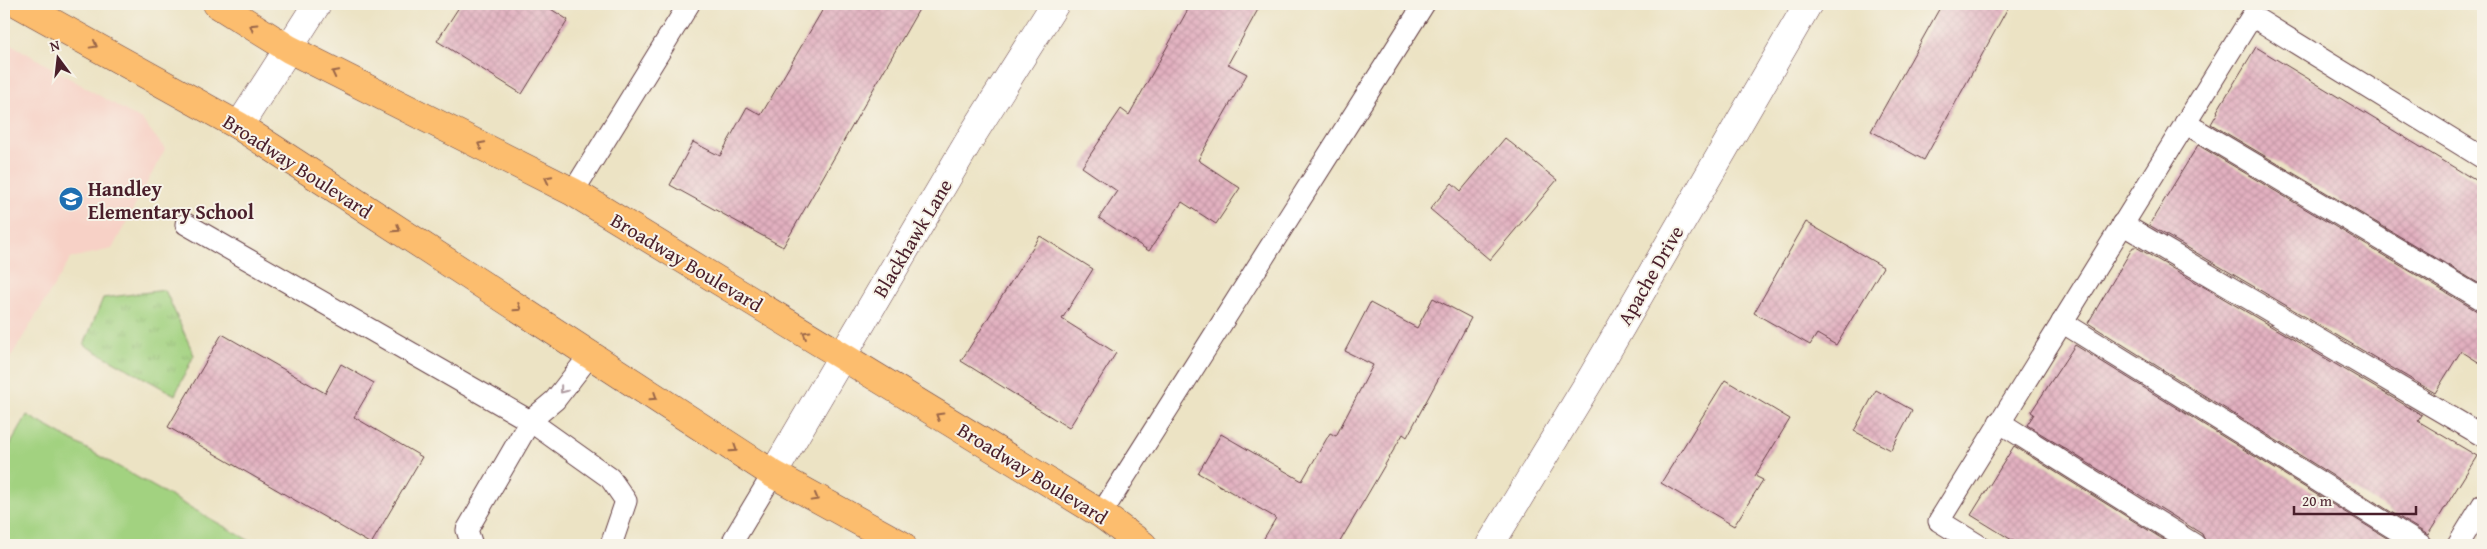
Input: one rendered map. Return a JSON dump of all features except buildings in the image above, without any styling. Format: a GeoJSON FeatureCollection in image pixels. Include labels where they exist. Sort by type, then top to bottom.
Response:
{"type":"FeatureCollection","features":[{"type":"Feature","properties":{"kind":"main road","name":"Broadway Boulevard"},"geometry":{"type":"LineString","coordinates":[[19,4],[239,126],[773,474],[902,545]]}},
{"type":"Feature","properties":{"kind":"main road","name":"Broadway Boulevard"},"geometry":{"type":"LineString","coordinates":[[217,4],[289,49],[573,192],[1101,514],[1143,545]]}},
{"type":"Feature","properties":{"kind":"street"},"geometry":{"type":"LineString","coordinates":[[239,126],[316,4]]}},
{"type":"Feature","properties":{"kind":"street","name":"Blackhawk Lane"},"geometry":{"type":"LineString","coordinates":[[773,474],[974,134],[1054,4]]}},
{"type":"Feature","properties":{"kind":"street","name":"Apache Drive"},"geometry":{"type":"LineString","coordinates":[[1490,545],[1592,376],[1808,4]]}},
{"type":"Feature","properties":{"kind":"lane"},"geometry":{"type":"LineString","coordinates":[[573,192],[688,4]]}},
{"type":"Feature","properties":{"kind":"lane"},"geometry":{"type":"LineString","coordinates":[[1101,514],[1424,4]]}},
{"type":"Feature","properties":{"kind":"lane"},"geometry":{"type":"LineString","coordinates":[[1978,545],[1938,521],[2252,16],[2483,158]]}},
{"type":"Feature","properties":{"kind":"lane"},"geometry":{"type":"LineString","coordinates":[[2185,123],[2483,300]]}},
{"type":"Feature","properties":{"kind":"lane"},"geometry":{"type":"LineString","coordinates":[[186,224],[530,420],[610,478],[626,501],[611,545]]}},
{"type":"Feature","properties":{"kind":"lane"},"geometry":{"type":"LineString","coordinates":[[2122,224],[2483,436]]}},
{"type":"Feature","properties":{"kind":"lane"},"geometry":{"type":"LineString","coordinates":[[2062,322],[2421,545]]}},
{"type":"Feature","properties":{"kind":"lane"},"geometry":{"type":"LineString","coordinates":[[472,545],[467,530],[530,420],[555,400],[590,355]]}},
{"type":"Feature","properties":{"kind":"lane"},"geometry":{"type":"LineString","coordinates":[[1999,422],[2195,545]]}},
{"type":"Feature","properties":{"kind":"lane"},"geometry":{"type":"LineString","coordinates":[[736,545],[734,539],[773,474]]}},
{"type":"Feature","properties":{"kind":"lane"},"geometry":{"type":"LineString","coordinates":[[2458,545],[2483,504]]}},
{"type":"Feature","properties":{"kind":"shaded area","name":"Handley Elementary School"},"geometry":{"type":"Polygon","coordinates":[[[4,40],[143,121],[165,149],[112,249],[71,258],[4,368],[4,40]]]}},
{"type":"Feature","properties":{"kind":"green space"},"geometry":{"type":"Polygon","coordinates":[[[165,290],[194,355],[175,395],[84,345],[103,298],[165,290]]]}},
{"type":"Feature","properties":{"kind":"green space"},"geometry":{"type":"Polygon","coordinates":[[[27,415],[257,545],[4,545],[4,456],[27,415]]]}},
{"type":"Feature","properties":{"kind":"place","name":"Handley Elementary School"},"geometry":{"type":"Point","coordinates":[71,199]}}]}
